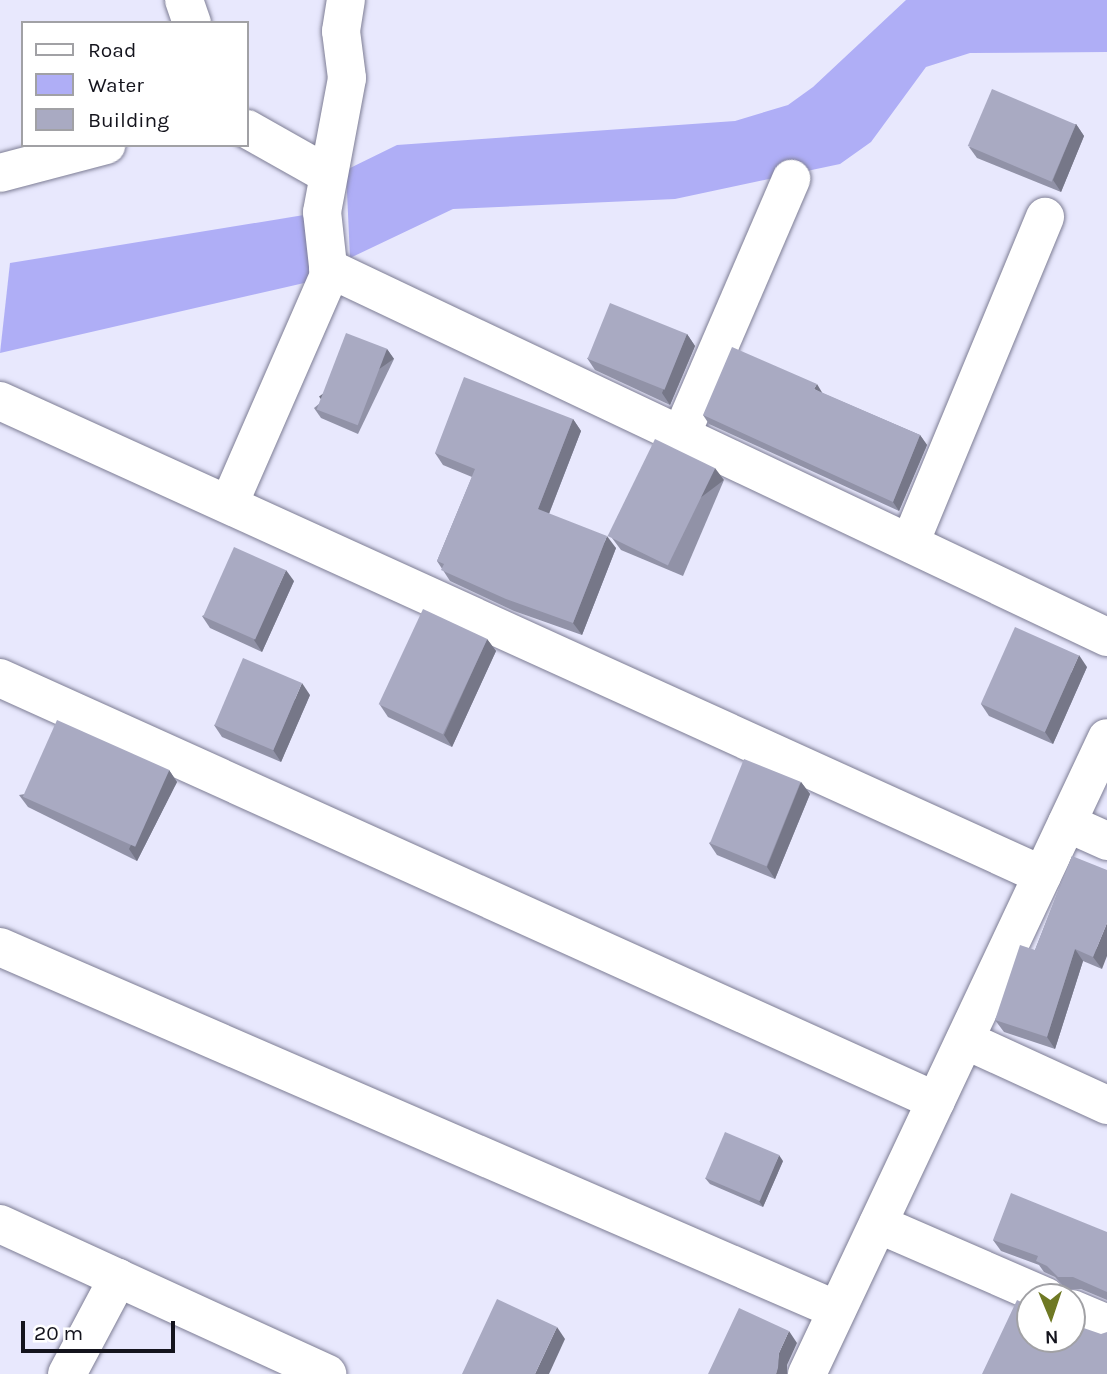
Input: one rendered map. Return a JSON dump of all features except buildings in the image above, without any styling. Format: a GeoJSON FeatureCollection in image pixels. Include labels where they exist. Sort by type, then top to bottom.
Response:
{"type":"FeatureCollection","features":[{"type":"Feature","properties":{"kind":"street"},"geometry":{"type":"LineString","coordinates":[[184,0],[191,21]]}},
{"type":"Feature","properties":{"kind":"street"},"geometry":{"type":"LineString","coordinates":[[229,504],[329,275],[322,212],[327,174],[341,120],[346,78],[341,32],[346,0]]}},
{"type":"Feature","properties":{"kind":"street"},"geometry":{"type":"LineString","coordinates":[[248,130],[327,174]]}},
{"type":"Feature","properties":{"kind":"street"},"geometry":{"type":"LineString","coordinates":[[0,173],[98,147]]}},
{"type":"Feature","properties":{"kind":"street"},"geometry":{"type":"LineString","coordinates":[[681,435],[791,180]]}},
{"type":"Feature","properties":{"kind":"street"},"geometry":{"type":"LineString","coordinates":[[910,543],[1045,218]]}},
{"type":"Feature","properties":{"kind":"street"},"geometry":{"type":"LineString","coordinates":[[328,264],[681,435],[1107,636]]}},
{"type":"Feature","properties":{"kind":"street"},"geometry":{"type":"LineString","coordinates":[[0,401],[1042,875]]}},
{"type":"Feature","properties":{"kind":"street"},"geometry":{"type":"LineString","coordinates":[[0,678],[936,1101]]}},
{"type":"Feature","properties":{"kind":"street"},"geometry":{"type":"LineString","coordinates":[[807,1374],[1107,738]]}},
{"type":"Feature","properties":{"kind":"street"},"geometry":{"type":"LineString","coordinates":[[1067,823],[1107,841]]}},
{"type":"Feature","properties":{"kind":"street"},"geometry":{"type":"LineString","coordinates":[[0,947],[837,1310]]}},
{"type":"Feature","properties":{"kind":"street"},"geometry":{"type":"LineString","coordinates":[[965,1040],[1107,1105]]}},
{"type":"Feature","properties":{"kind":"street"},"geometry":{"type":"LineString","coordinates":[[0,1224],[327,1374]]}},
{"type":"Feature","properties":{"kind":"street"},"geometry":{"type":"LineString","coordinates":[[878,1224],[1016,1284]]}},
{"type":"Feature","properties":{"kind":"street"},"geometry":{"type":"LineString","coordinates":[[67,1374],[118,1278]]}},
{"type":"Feature","properties":{"kind":"street"},"geometry":{"type":"LineString","coordinates":[[1086,1314],[1107,1324]]}},
{"type":"Feature","properties":{"kind":"water"},"geometry":{"type":"Polygon","coordinates":[[[906,0],[1107,0],[1107,52],[970,53],[926,67],[871,142],[840,164],[675,199],[453,209],[350,258],[346,170],[397,145],[735,121],[788,105],[813,87],[906,0]]]}},
{"type":"Feature","properties":{"kind":"water"},"geometry":{"type":"Polygon","coordinates":[[[310,214],[313,281],[0,353],[10,263],[310,214]]]}}]}
